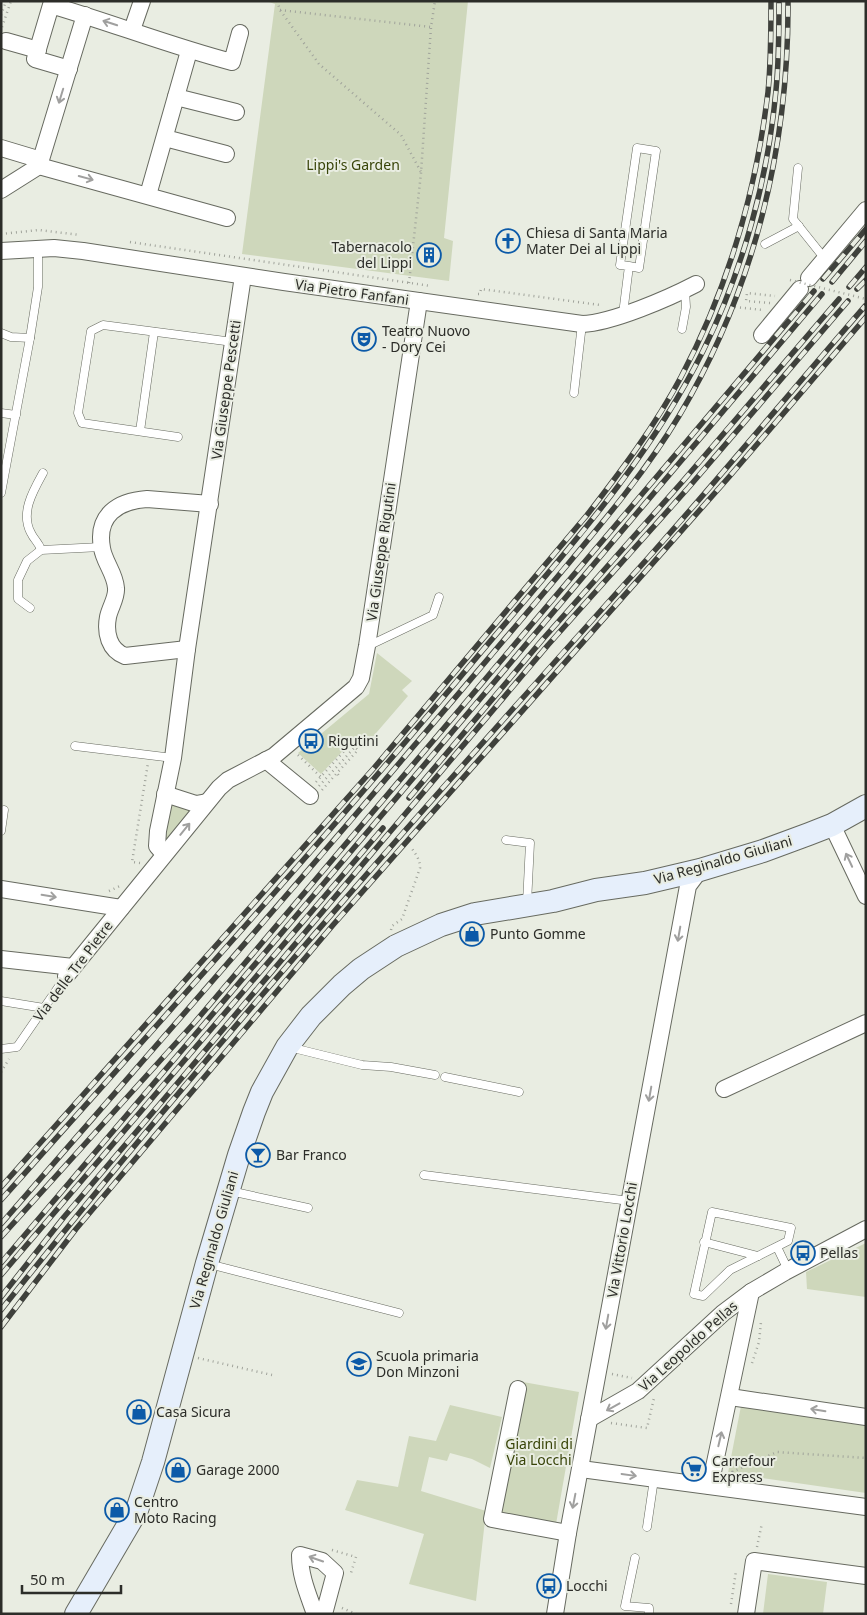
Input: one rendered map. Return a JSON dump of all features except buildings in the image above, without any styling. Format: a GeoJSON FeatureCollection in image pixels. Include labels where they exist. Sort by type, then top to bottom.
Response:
{"type":"FeatureCollection","features":[{"type":"Feature","properties":{"kind":"main road","name":"Via Reginaldo Giuliani"},"geometry":{"type":"LineString","coordinates":[[76,1614],[127,1528],[143,1494],[238,1154],[262,1092],[287,1047],[311,1016],[361,969],[396,946],[426,930],[458,919],[553,901],[596,890],[694,878],[783,858],[813,843],[832,825],[866,806]]}},
{"type":"Feature","properties":{"kind":"street"},"geometry":{"type":"LineString","coordinates":[[132,30],[142,1]]}},
{"type":"Feature","properties":{"kind":"street"},"geometry":{"type":"LineString","coordinates":[[69,68],[35,59],[51,5],[132,30],[189,51],[232,62],[240,33]]}},
{"type":"Feature","properties":{"kind":"street"},"geometry":{"type":"LineString","coordinates":[[1,190],[40,163],[85,16]]}},
{"type":"Feature","properties":{"kind":"street"},"geometry":{"type":"LineString","coordinates":[[4,36],[38,50]]}},
{"type":"Feature","properties":{"kind":"street"},"geometry":{"type":"LineString","coordinates":[[148,195],[189,51]]}},
{"type":"Feature","properties":{"kind":"street"},"geometry":{"type":"LineString","coordinates":[[176,97],[236,112]]}},
{"type":"Feature","properties":{"kind":"street"},"geometry":{"type":"LineString","coordinates":[[164,138],[226,154]]}},
{"type":"Feature","properties":{"kind":"street"},"geometry":{"type":"LineString","coordinates":[[1,148],[40,163],[227,218]]}},
{"type":"Feature","properties":{"kind":"street"},"geometry":{"type":"LineString","coordinates":[[762,334],[798,286],[825,259],[866,210]]}},
{"type":"Feature","properties":{"kind":"street","name":"Via Pietro Fanfani"},"geometry":{"type":"LineString","coordinates":[[1,250],[54,248],[243,276],[411,294],[582,324],[624,314],[690,287]]}},
{"type":"Feature","properties":{"kind":"street","name":"Via Giuseppe Pescetti"},"geometry":{"type":"LineString","coordinates":[[164,854],[160,851],[157,841],[173,758],[187,649],[243,276]]}},
{"type":"Feature","properties":{"kind":"street","name":"Via Giuseppe Rigutini"},"geometry":{"type":"LineString","coordinates":[[121,908],[219,788],[228,780],[280,751],[356,686],[361,678],[367,646],[411,294]]}},
{"type":"Feature","properties":{"kind":"street"},"geometry":{"type":"LineString","coordinates":[[187,649],[126,656],[111,646],[108,638],[108,617],[115,598],[116,588],[101,547],[102,530],[107,515],[115,508],[126,503],[147,499],[210,504]]}},
{"type":"Feature","properties":{"kind":"street"},"geometry":{"type":"LineString","coordinates":[[266,760],[312,794]]}},
{"type":"Feature","properties":{"kind":"street"},"geometry":{"type":"LineString","coordinates":[[165,794],[196,804],[207,802]]}},
{"type":"Feature","properties":{"kind":"street"},"geometry":{"type":"LineString","coordinates":[[832,825],[866,896]]}},
{"type":"Feature","properties":{"kind":"street","name":"Via Vittorio Locchi"},"geometry":{"type":"LineString","coordinates":[[555,1614],[568,1533],[630,1200],[694,878]]}},
{"type":"Feature","properties":{"kind":"street","name":"Via delle Tre Pietre"},"geometry":{"type":"LineString","coordinates":[[1,889],[121,908],[70,972]]}},
{"type":"Feature","properties":{"kind":"street"},"geometry":{"type":"LineString","coordinates":[[1,959],[70,972]]}},
{"type":"Feature","properties":{"kind":"street"},"geometry":{"type":"LineString","coordinates":[[724,1088],[866,1022]]}},
{"type":"Feature","properties":{"kind":"street","name":"Via Leopoldo Pellas"},"geometry":{"type":"LineString","coordinates":[[589,1419],[638,1392],[723,1313],[751,1292],[788,1270],[866,1229]]}},
{"type":"Feature","properties":{"kind":"street"},"geometry":{"type":"LineString","coordinates":[[710,1486],[751,1292]]}},
{"type":"Feature","properties":{"kind":"street"},"geometry":{"type":"LineString","coordinates":[[518,1389],[492,1519],[568,1533]]}},
{"type":"Feature","properties":{"kind":"street"},"geometry":{"type":"LineString","coordinates":[[730,1397],[866,1417]]}},
{"type":"Feature","properties":{"kind":"street"},"geometry":{"type":"LineString","coordinates":[[581,1469],[866,1507]]}},
{"type":"Feature","properties":{"kind":"street"},"geometry":{"type":"LineString","coordinates":[[315,1614],[300,1567],[300,1555],[322,1561],[335,1573],[324,1614]]}},
{"type":"Feature","properties":{"kind":"street"},"geometry":{"type":"LineString","coordinates":[[746,1614],[754,1561],[866,1576]]}},
{"type":"Feature","properties":{"kind":"lane"},"geometry":{"type":"LineString","coordinates":[[637,148],[656,151],[639,268],[629,266],[620,265],[637,148]]}},
{"type":"Feature","properties":{"kind":"lane"},"geometry":{"type":"LineString","coordinates":[[798,168],[793,219],[825,259]]}},
{"type":"Feature","properties":{"kind":"lane"},"geometry":{"type":"LineString","coordinates":[[765,244],[799,226]]}},
{"type":"Feature","properties":{"kind":"lane"},"geometry":{"type":"LineString","coordinates":[[2,494],[38,287],[38,249]]}},
{"type":"Feature","properties":{"kind":"lane"},"geometry":{"type":"LineString","coordinates":[[624,314],[629,266]]}},
{"type":"Feature","properties":{"kind":"lane"},"geometry":{"type":"LineString","coordinates":[[682,329],[690,287]]}},
{"type":"Feature","properties":{"kind":"lane"},"geometry":{"type":"LineString","coordinates":[[574,393],[582,324]]}},
{"type":"Feature","properties":{"kind":"lane"},"geometry":{"type":"LineString","coordinates":[[178,437],[82,424],[78,413],[92,332],[103,325],[233,342]]}},
{"type":"Feature","properties":{"kind":"lane"},"geometry":{"type":"LineString","coordinates":[[140,431],[154,332]]}},
{"type":"Feature","properties":{"kind":"lane"},"geometry":{"type":"LineString","coordinates":[[1,333],[11,337],[30,338]]}},
{"type":"Feature","properties":{"kind":"lane"},"geometry":{"type":"LineString","coordinates":[[1,413],[16,416]]}},
{"type":"Feature","properties":{"kind":"lane"},"geometry":{"type":"LineString","coordinates":[[41,550],[40,543],[31,535],[25,520],[29,504],[43,473]]}},
{"type":"Feature","properties":{"kind":"lane"},"geometry":{"type":"LineString","coordinates":[[30,608],[18,599],[18,580],[27,561],[41,550],[101,547]]}},
{"type":"Feature","properties":{"kind":"lane"},"geometry":{"type":"LineString","coordinates":[[367,646],[432,615],[438,597]]}},
{"type":"Feature","properties":{"kind":"lane"},"geometry":{"type":"LineString","coordinates":[[75,746],[173,758]]}},
{"type":"Feature","properties":{"kind":"lane"},"geometry":{"type":"LineString","coordinates":[[1,831],[4,810]]}},
{"type":"Feature","properties":{"kind":"lane"},"geometry":{"type":"LineString","coordinates":[[506,840],[530,843],[527,905]]}},
{"type":"Feature","properties":{"kind":"lane","name":"Via delle Tre Pietre"},"geometry":{"type":"LineString","coordinates":[[1,1049],[17,1047],[70,972]]}},
{"type":"Feature","properties":{"kind":"lane"},"geometry":{"type":"LineString","coordinates":[[1,1001],[44,1008]]}},
{"type":"Feature","properties":{"kind":"lane"},"geometry":{"type":"LineString","coordinates":[[287,1047],[362,1065],[391,1066],[435,1075]]}},
{"type":"Feature","properties":{"kind":"lane"},"geometry":{"type":"LineString","coordinates":[[445,1077],[519,1092]]}},
{"type":"Feature","properties":{"kind":"lane"},"geometry":{"type":"LineString","coordinates":[[424,1175],[630,1200]]}},
{"type":"Feature","properties":{"kind":"lane"},"geometry":{"type":"LineString","coordinates":[[228,1190],[308,1208]]}},
{"type":"Feature","properties":{"kind":"lane"},"geometry":{"type":"LineString","coordinates":[[712,1212],[791,1228],[788,1241],[730,1270],[703,1296],[694,1294],[704,1242],[712,1212]]}},
{"type":"Feature","properties":{"kind":"lane"},"geometry":{"type":"LineString","coordinates":[[704,1242],[758,1256]]}},
{"type":"Feature","properties":{"kind":"lane"},"geometry":{"type":"LineString","coordinates":[[777,1247],[788,1270]]}},
{"type":"Feature","properties":{"kind":"lane"},"geometry":{"type":"LineString","coordinates":[[207,1263],[398,1313]]}},
{"type":"Feature","properties":{"kind":"lane"},"geometry":{"type":"LineString","coordinates":[[647,1527],[654,1479]]}},
{"type":"Feature","properties":{"kind":"lane"},"geometry":{"type":"LineString","coordinates":[[635,1558],[625,1606],[649,1608],[649,1614]]}},
{"type":"Feature","properties":{"kind":"path"},"geometry":{"type":"LineString","coordinates":[[1,15],[6,1]]}},
{"type":"Feature","properties":{"kind":"path"},"geometry":{"type":"LineString","coordinates":[[4,36],[11,1]]}},
{"type":"Feature","properties":{"kind":"path"},"geometry":{"type":"LineString","coordinates":[[277,1],[280,10],[319,64],[400,135],[421,173]]}},
{"type":"Feature","properties":{"kind":"path"},"geometry":{"type":"LineString","coordinates":[[411,294],[431,27],[435,1]]}},
{"type":"Feature","properties":{"kind":"path"},"geometry":{"type":"LineString","coordinates":[[280,10],[431,27]]}},
{"type":"Feature","properties":{"kind":"path"},"geometry":{"type":"LineString","coordinates":[[1,234],[39,230],[89,236]]}},
{"type":"Feature","properties":{"kind":"path"},"geometry":{"type":"LineString","coordinates":[[129,242],[411,294],[435,287]]}},
{"type":"Feature","properties":{"kind":"path"},"geometry":{"type":"LineString","coordinates":[[776,304],[746,301],[747,293],[798,286],[866,299]]}},
{"type":"Feature","properties":{"kind":"path"},"geometry":{"type":"LineString","coordinates":[[471,293],[480,294],[481,289],[601,306],[605,320]]}},
{"type":"Feature","properties":{"kind":"path"},"geometry":{"type":"LineString","coordinates":[[735,308],[769,310]]}},
{"type":"Feature","properties":{"kind":"path"},"geometry":{"type":"LineString","coordinates":[[312,794],[321,777],[357,737]]}},
{"type":"Feature","properties":{"kind":"path"},"geometry":{"type":"LineString","coordinates":[[354,747],[358,750],[338,775],[312,794],[354,747]]}},
{"type":"Feature","properties":{"kind":"path"},"geometry":{"type":"LineString","coordinates":[[295,753],[321,777]]}},
{"type":"Feature","properties":{"kind":"path"},"geometry":{"type":"LineString","coordinates":[[396,946],[390,932],[392,926],[402,918],[420,868],[420,862],[411,848]]}},
{"type":"Feature","properties":{"kind":"path"},"geometry":{"type":"LineString","coordinates":[[751,1366],[759,1342],[761,1322]]}},
{"type":"Feature","properties":{"kind":"path"},"geometry":{"type":"LineString","coordinates":[[195,1357],[272,1375]]}},
{"type":"Feature","properties":{"kind":"path"},"geometry":{"type":"LineString","coordinates":[[730,1454],[732,1472],[777,1452],[866,1458]]}},
{"type":"Feature","properties":{"kind":"path"},"geometry":{"type":"LineString","coordinates":[[754,1561],[762,1523]]}},
{"type":"Feature","properties":{"kind":"path"},"geometry":{"type":"LineString","coordinates":[[731,1605],[736,1571]]}},
{"type":"Feature","properties":{"kind":"green space","name":"Lippi's Garden"},"geometry":{"type":"Polygon","coordinates":[[[266,1],[468,1],[444,238],[453,241],[449,281],[242,254],[275,4],[266,1]]]}},
{"type":"Feature","properties":{"kind":"green space"},"geometry":{"type":"Polygon","coordinates":[[[377,653],[412,681],[402,690],[408,696],[364,747],[353,740],[321,774],[298,753],[369,694],[377,653]]]}},
{"type":"Feature","properties":{"kind":"green space"},"geometry":{"type":"Polygon","coordinates":[[[171,802],[195,810],[166,839],[166,835],[171,802]]]}},
{"type":"Feature","properties":{"kind":"green space"},"geometry":{"type":"Polygon","coordinates":[[[866,1243],[866,1297],[807,1289],[806,1272],[866,1243]]]}},
{"type":"Feature","properties":{"kind":"green space","name":"Giardini di Via Locchi"},"geometry":{"type":"Polygon","coordinates":[[[523,1382],[579,1392],[556,1524],[499,1513],[523,1382]]]}},
{"type":"Feature","properties":{"kind":"green space"},"geometry":{"type":"Polygon","coordinates":[[[450,1405],[502,1417],[490,1468],[472,1459],[450,1453],[447,1461],[429,1457],[421,1491],[486,1511],[476,1601],[409,1584],[424,1534],[345,1510],[357,1480],[398,1487],[409,1436],[436,1441],[450,1405]]]}},
{"type":"Feature","properties":{"kind":"green space"},"geometry":{"type":"Polygon","coordinates":[[[741,1406],[866,1426],[866,1493],[728,1473],[741,1406]]]}},
{"type":"Feature","properties":{"kind":"green space"},"geometry":{"type":"Polygon","coordinates":[[[768,1574],[827,1582],[823,1614],[763,1614],[768,1574]]]}},
{"type":"Feature","properties":{"kind":"railway"},"geometry":{"type":"LineString","coordinates":[[1,1187],[374,768],[587,515],[649,431],[671,395],[698,343],[713,309],[738,239],[748,203],[763,129],[768,92],[771,1]]}},
{"type":"Feature","properties":{"kind":"railway"},"geometry":{"type":"LineString","coordinates":[[1,1200],[419,726],[570,547],[628,473],[655,434],[703,351],[742,256],[760,190],[772,123],[778,68],[779,1]]}},
{"type":"Feature","properties":{"kind":"railway"},"geometry":{"type":"LineString","coordinates":[[1,1224],[307,872],[516,625],[619,502],[665,438],[705,368],[728,319],[747,268],[762,216],[774,163],[782,110],[787,56],[788,1]]}},
{"type":"Feature","properties":{"kind":"railway"},"geometry":{"type":"LineString","coordinates":[[823,279],[866,229]]}},
{"type":"Feature","properties":{"kind":"railway"},"geometry":{"type":"LineString","coordinates":[[832,282],[866,241]]}},
{"type":"Feature","properties":{"kind":"railway"},"geometry":{"type":"LineString","coordinates":[[849,287],[866,267]]}},
{"type":"Feature","properties":{"kind":"railway"},"geometry":{"type":"LineString","coordinates":[[857,289],[866,280]]}},
{"type":"Feature","properties":{"kind":"railway"},"geometry":{"type":"LineString","coordinates":[[1,1237],[195,1022],[814,291]]}},
{"type":"Feature","properties":{"kind":"railway"},"geometry":{"type":"LineString","coordinates":[[1,1263],[822,294]]}},
{"type":"Feature","properties":{"kind":"railway"},"geometry":{"type":"LineString","coordinates":[[409,798],[543,639],[683,481],[839,299]]}},
{"type":"Feature","properties":{"kind":"railway"},"geometry":{"type":"LineString","coordinates":[[1,1297],[64,1217],[548,645],[689,487],[848,301]]}},
{"type":"Feature","properties":{"kind":"railway"},"geometry":{"type":"LineString","coordinates":[[1,1310],[79,1213],[238,1023],[400,836],[676,527],[865,306]]}},
{"type":"Feature","properties":{"kind":"railway"},"geometry":{"type":"LineString","coordinates":[[1,1327],[76,1229],[333,925],[729,477],[866,317]]}},
{"type":"Feature","properties":{"kind":"railway"},"geometry":{"type":"LineString","coordinates":[[1,1275],[383,828]]}},
{"type":"Feature","properties":{"kind":"place","name":"Chiesa di Santa Maria Mater Dei al Lippi"},"geometry":{"type":"Point","coordinates":[508,241]}},
{"type":"Feature","properties":{"kind":"place","name":"Tabernacolo del Lippi"},"geometry":{"type":"Point","coordinates":[429,255]}},
{"type":"Feature","properties":{"kind":"place","name":"Teatro Nuovo - Dory Cei"},"geometry":{"type":"Point","coordinates":[364,339]}},
{"type":"Feature","properties":{"kind":"place","name":"Rigutini"},"geometry":{"type":"Point","coordinates":[311,741]}},
{"type":"Feature","properties":{"kind":"place","name":"Punto Gomme"},"geometry":{"type":"Point","coordinates":[472,934]}},
{"type":"Feature","properties":{"kind":"place","name":"Bar Franco"},"geometry":{"type":"Point","coordinates":[258,1155]}},
{"type":"Feature","properties":{"kind":"place","name":"Pellas"},"geometry":{"type":"Point","coordinates":[803,1253]}},
{"type":"Feature","properties":{"kind":"place","name":"Scuola primaria Don Minzoni"},"geometry":{"type":"Point","coordinates":[359,1364]}},
{"type":"Feature","properties":{"kind":"place","name":"Casa Sicura"},"geometry":{"type":"Point","coordinates":[139,1412]}},
{"type":"Feature","properties":{"kind":"place","name":"Carrefour Express"},"geometry":{"type":"Point","coordinates":[694,1469]}},
{"type":"Feature","properties":{"kind":"place","name":"Garage 2000"},"geometry":{"type":"Point","coordinates":[178,1470]}},
{"type":"Feature","properties":{"kind":"place","name":"Centro Moto Racing"},"geometry":{"type":"Point","coordinates":[117,1510]}},
{"type":"Feature","properties":{"kind":"place","name":"Locchi"},"geometry":{"type":"Point","coordinates":[549,1586]}}]}
